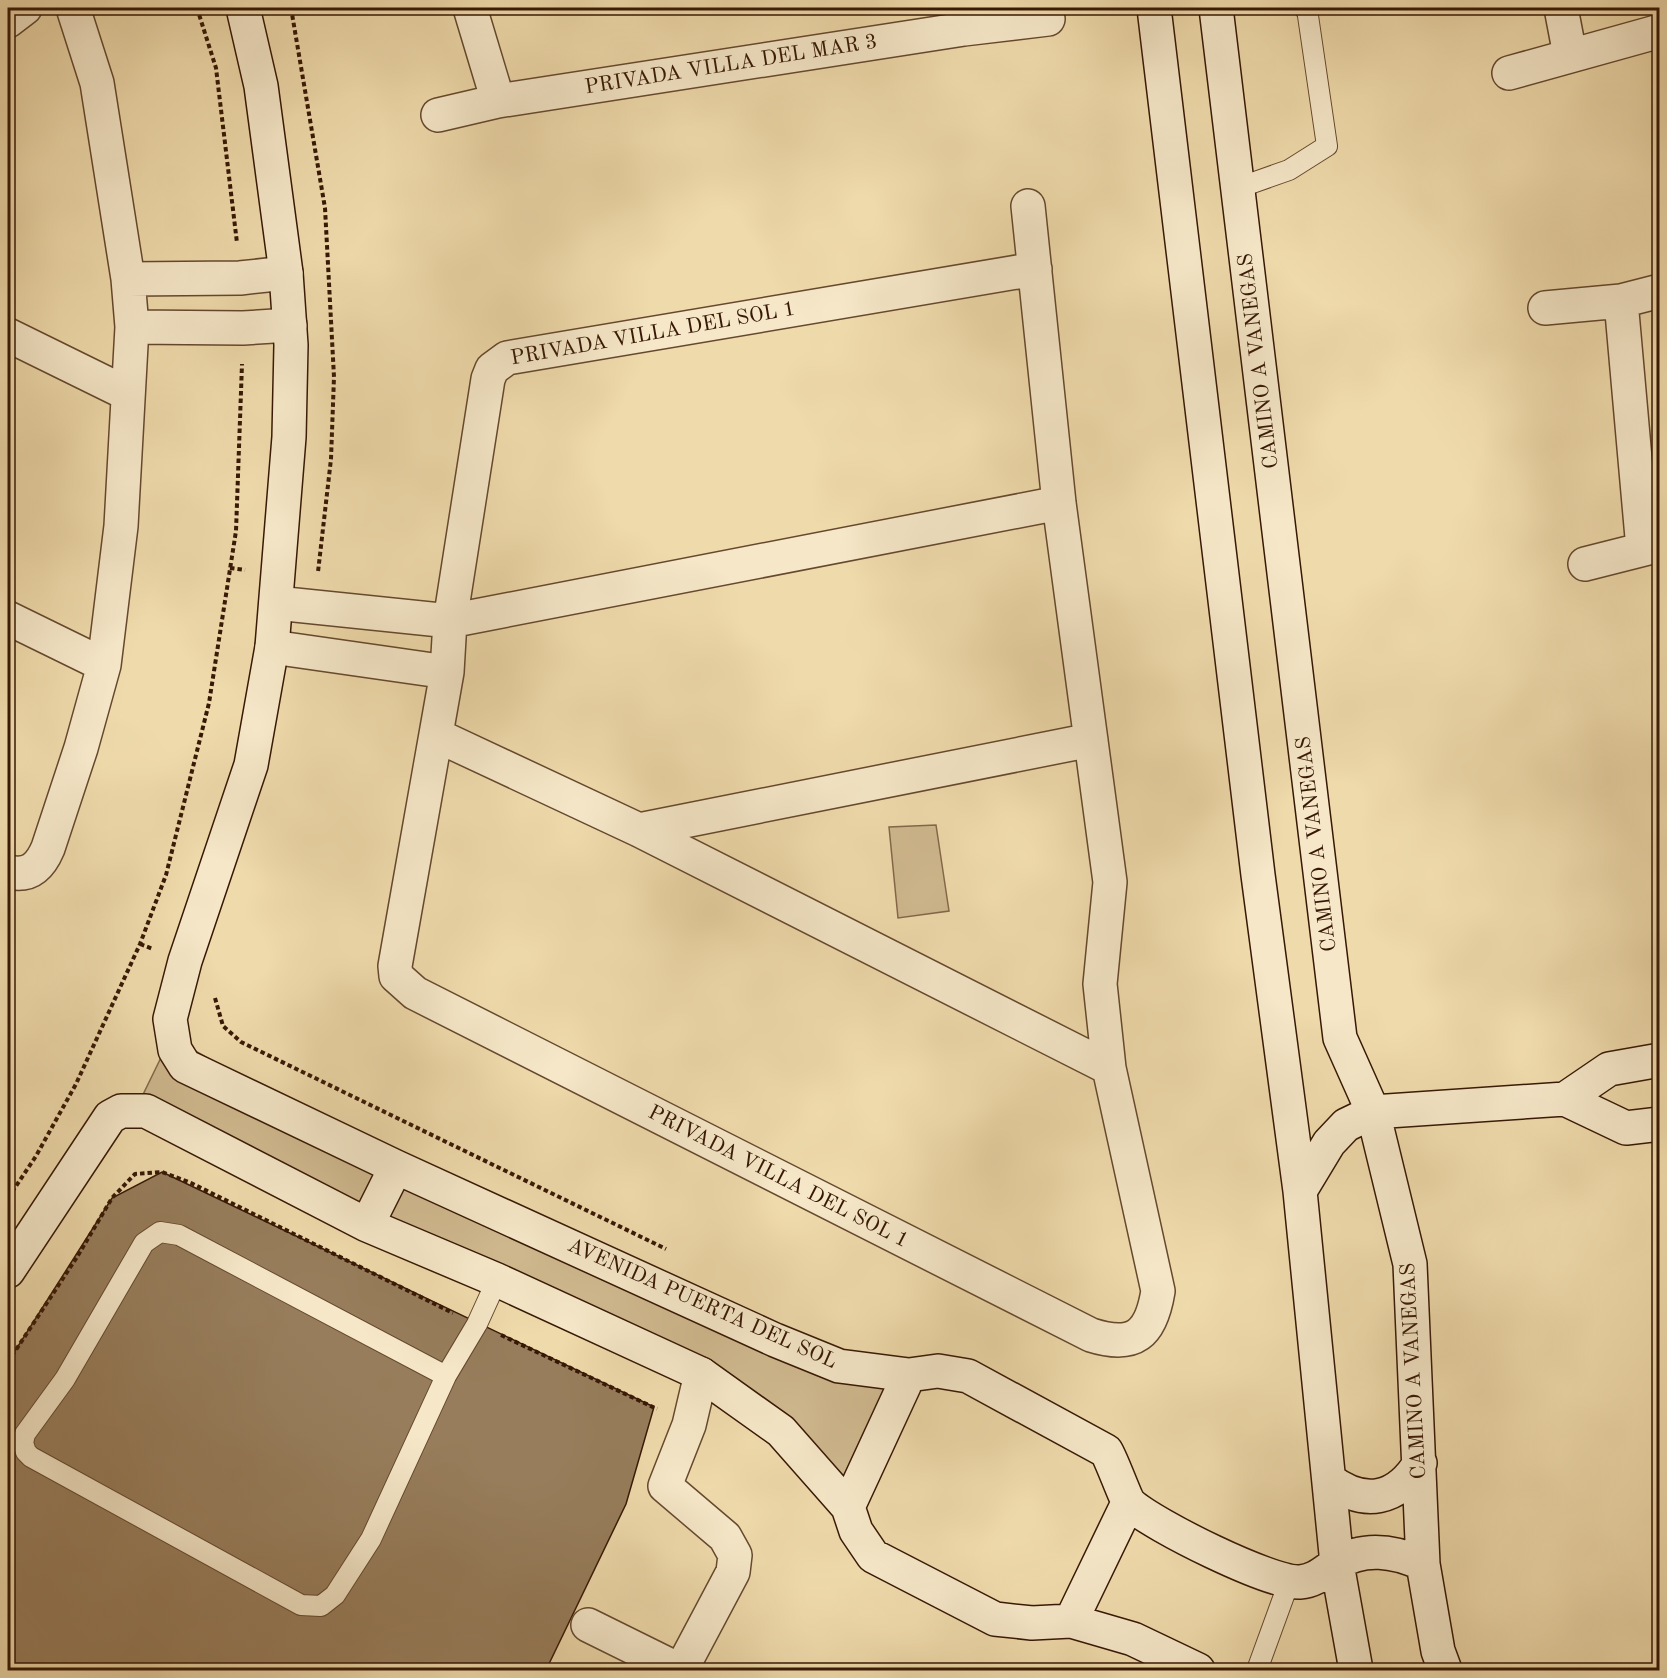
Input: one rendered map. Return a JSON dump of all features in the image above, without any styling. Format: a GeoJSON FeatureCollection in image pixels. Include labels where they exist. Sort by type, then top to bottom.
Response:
{"type":"FeatureCollection","features":[{"type":"Feature","properties":{"kind":"street"},"geometry":{"type":"LineString","coordinates":[[8,21],[24,8]]}},
{"type":"Feature","properties":{"kind":"street"},"geometry":{"type":"LineString","coordinates":[[8,872],[29,872],[42,865],[81,748],[104,665],[121,526],[132,327],[128,279],[97,83],[73,8]]}},
{"type":"Feature","properties":{"kind":"street"},"geometry":{"type":"LineString","coordinates":[[243,8],[261,86],[286,273],[290,326],[289,437],[272,647],[447,672]]}},
{"type":"Feature","properties":{"kind":"street"},"geometry":{"type":"LineString","coordinates":[[470,8],[498,101]]}},
{"type":"Feature","properties":{"kind":"street"},"geometry":{"type":"LineString","coordinates":[[1154,8],[1257,875],[1300,1191],[1336,1564],[1356,1671]]}},
{"type":"Feature","properties":{"kind":"street","name":"CAMINO A VANEGAS"},"geometry":{"type":"LineString","coordinates":[[1216,8],[1340,1038],[1373,1112],[1410,1264],[1423,1564],[1438,1651],[1444,1671]]}},
{"type":"Feature","properties":{"kind":"street"},"geometry":{"type":"LineString","coordinates":[[1561,8],[1570,55]]}},
{"type":"Feature","properties":{"kind":"street","name":"PRIVADA VILLA DEL MAR 3"},"geometry":{"type":"LineString","coordinates":[[438,115],[498,101],[963,18],[1048,19]]}},
{"type":"Feature","properties":{"kind":"street"},"geometry":{"type":"LineString","coordinates":[[1509,73],[1659,31]]}},
{"type":"Feature","properties":{"kind":"street","name":"PRIVADA VILLA DEL SOL 1"},"geometry":{"type":"LineString","coordinates":[[1028,206],[1035,269],[1059,503],[1110,882],[1100,984],[1109,1068],[1158,1291],[1154,1318],[1136,1337],[1113,1342],[1080,1330],[415,993],[404,986],[396,976],[396,948],[447,672],[450,621],[488,379],[492,369],[499,361],[1035,269]]}},
{"type":"Feature","properties":{"kind":"street"},"geometry":{"type":"LineString","coordinates":[[128,279],[240,278],[286,273]]}},
{"type":"Feature","properties":{"kind":"street"},"geometry":{"type":"LineString","coordinates":[[1545,308],[1622,302],[1659,291]]}},
{"type":"Feature","properties":{"kind":"street"},"geometry":{"type":"LineString","coordinates":[[1585,564],[1651,547],[1622,302]]}},
{"type":"Feature","properties":{"kind":"street"},"geometry":{"type":"LineString","coordinates":[[132,327],[290,326]]}},
{"type":"Feature","properties":{"kind":"street"},"geometry":{"type":"LineString","coordinates":[[8,335],[128,394]]}},
{"type":"Feature","properties":{"kind":"street"},"geometry":{"type":"LineString","coordinates":[[276,603],[313,605],[450,621],[1059,503]]}},
{"type":"Feature","properties":{"kind":"street"},"geometry":{"type":"LineString","coordinates":[[8,618],[104,665]]}},
{"type":"Feature","properties":{"kind":"street","name":"AVENIDA PUERTA DEL SOL"},"geometry":{"type":"LineString","coordinates":[[272,647],[252,765],[185,961],[170,1019],[171,1036],[179,1059],[185,1066],[396,1167],[775,1340],[839,1366],[909,1375],[938,1371],[968,1376],[1106,1450],[1118,1473],[1128,1503]]}},
{"type":"Feature","properties":{"kind":"street"},"geometry":{"type":"LineString","coordinates":[[436,735],[639,830],[1109,1068]]}},
{"type":"Feature","properties":{"kind":"street"},"geometry":{"type":"LineString","coordinates":[[639,830],[1090,740]]}},
{"type":"Feature","properties":{"kind":"street"},"geometry":{"type":"LineString","coordinates":[[1565,1100],[1609,1069],[1659,1060]]}},
{"type":"Feature","properties":{"kind":"street"},"geometry":{"type":"LineString","coordinates":[[1300,1191],[1329,1143],[1346,1125],[1373,1112],[1565,1100],[1626,1128],[1659,1124]]}},
{"type":"Feature","properties":{"kind":"street"},"geometry":{"type":"LineString","coordinates":[[8,1270],[110,1117],[136,1109],[158,1116],[367,1225],[498,1280],[701,1374],[781,1431],[848,1507],[856,1531],[873,1556],[995,1620],[1032,1623],[1071,1621],[1133,1639],[1198,1671]]}},
{"type":"Feature","properties":{"kind":"street"},"geometry":{"type":"LineString","coordinates":[[367,1225],[396,1167]]}},
{"type":"Feature","properties":{"kind":"street"},"geometry":{"type":"LineString","coordinates":[[588,1625],[680,1671],[733,1572],[735,1555],[725,1537],[664,1486],[689,1425],[701,1374]]}},
{"type":"Feature","properties":{"kind":"street"},"geometry":{"type":"LineString","coordinates":[[848,1507],[909,1375]]}},
{"type":"Feature","properties":{"kind":"street"},"geometry":{"type":"LineString","coordinates":[[1329,1480],[1344,1491],[1361,1497],[1379,1496],[1396,1490],[1410,1478],[1420,1462]]}},
{"type":"Feature","properties":{"kind":"street"},"geometry":{"type":"LineString","coordinates":[[1071,1621],[1128,1503],[1191,1543],[1288,1582],[1314,1578],[1357,1554],[1380,1551],[1402,1555],[1423,1564]]}},
{"type":"Feature","properties":{"kind":"lane"},"geometry":{"type":"LineString","coordinates":[[1238,188],[1289,170],[1327,146],[1307,9],[1304,8]]}},
{"type":"Feature","properties":{"kind":"lane"},"geometry":{"type":"LineString","coordinates":[[446,1376],[179,1235],[159,1232],[144,1243],[65,1379],[29,1427],[23,1443],[26,1452],[31,1457],[301,1605],[321,1606],[335,1595],[371,1539],[446,1376],[477,1324],[498,1280]]}},
{"type":"Feature","properties":{"kind":"lane"},"geometry":{"type":"LineString","coordinates":[[1257,1671],[1288,1582]]}},
{"type":"Feature","properties":{"kind":"path"},"geometry":{"type":"LineString","coordinates":[[197,8],[216,68],[240,278]]}},
{"type":"Feature","properties":{"kind":"path"},"geometry":{"type":"LineString","coordinates":[[291,8],[325,208],[334,377],[331,459],[313,605]]}},
{"type":"Feature","properties":{"kind":"path"},"geometry":{"type":"LineString","coordinates":[[8,1198],[36,1156],[76,1084],[140,944],[166,875],[209,704],[236,531],[243,328]]}},
{"type":"Feature","properties":{"kind":"path"},"geometry":{"type":"LineString","coordinates":[[216,991],[214,999],[223,1026],[241,1042],[672,1251]]}},
{"type":"Feature","properties":{"kind":"shaded area"},"geometry":{"type":"Polygon","coordinates":[[[936,825],[949,911],[898,918],[889,827],[936,825]]]}},
{"type":"Feature","properties":{"kind":"shaded area"},"geometry":{"type":"Polygon","coordinates":[[[171,1037],[397,1167],[775,1340],[909,1375],[848,1507],[781,1431],[136,1109],[171,1037]]]}},
{"type":"Feature","properties":{"kind":"building"},"geometry":{"type":"Polygon","coordinates":[[[162,1172],[654,1407],[626,1504],[546,1670],[8,1670],[8,1362],[112,1198],[162,1172]]]}}]}
